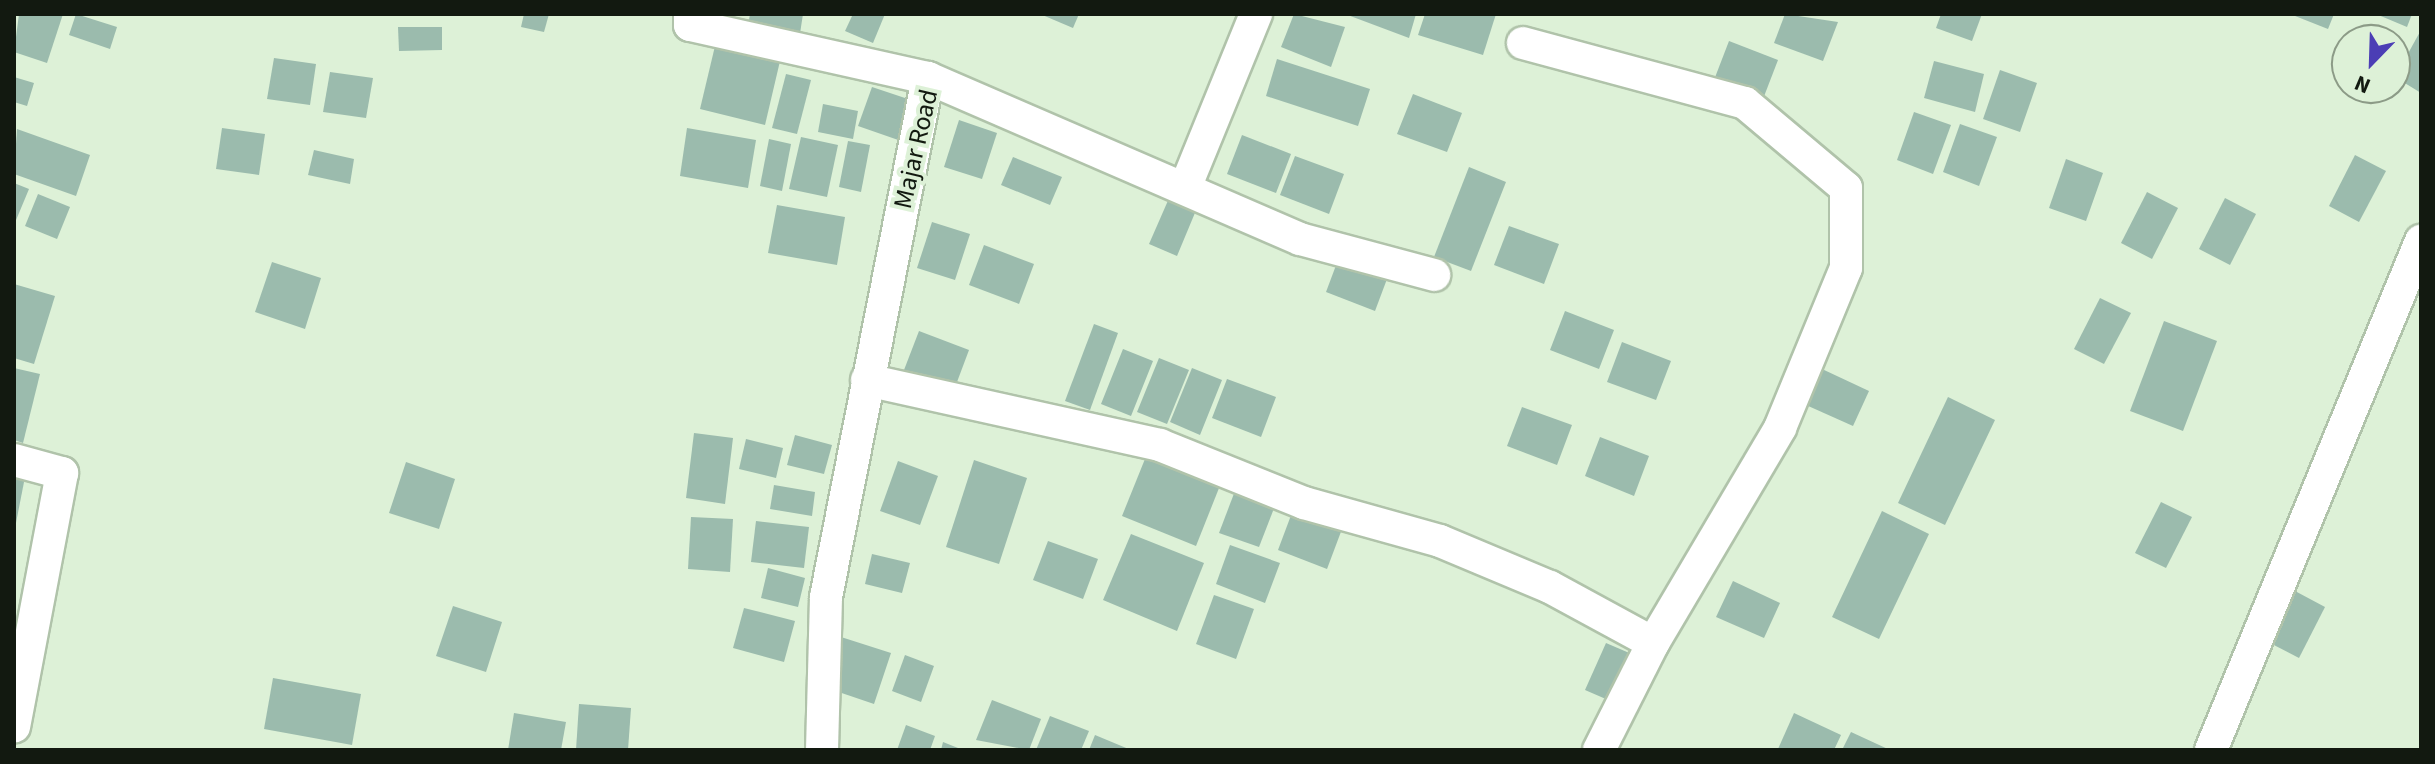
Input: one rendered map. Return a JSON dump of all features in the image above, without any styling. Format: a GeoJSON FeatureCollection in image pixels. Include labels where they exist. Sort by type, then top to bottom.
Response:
{"type":"FeatureCollection","features":[{"type":"Feature","properties":{"kind":"street"},"geometry":{"type":"LineString","coordinates":[[1185,188],[1256,14]]}},
{"type":"Feature","properties":{"kind":"street"},"geometry":{"type":"LineString","coordinates":[[691,18],[928,78]]}},
{"type":"Feature","properties":{"kind":"street"},"geometry":{"type":"LineString","coordinates":[[1523,43],[1745,103],[1846,188],[1846,268],[1780,428],[1653,643],[1599,750]]}},
{"type":"Feature","properties":{"kind":"street","name":"Majar Road"},"geometry":{"type":"LineString","coordinates":[[822,750],[826,597],[928,78],[1300,239],[1434,275]]}},
{"type":"Feature","properties":{"kind":"street"},"geometry":{"type":"LineString","coordinates":[[2211,750],[2421,241]]}},
{"type":"Feature","properties":{"kind":"street"},"geometry":{"type":"LineString","coordinates":[[867,380],[1160,445],[1304,503],[1440,541],[1550,587],[1653,643]]}},
{"type":"Feature","properties":{"kind":"street"},"geometry":{"type":"LineString","coordinates":[[14,460],[62,473],[14,726]]}},
{"type":"Feature","properties":{"kind":"building"},"geometry":{"type":"Polygon","coordinates":[[[19,14],[63,14],[47,63],[14,52],[19,14]]]}},
{"type":"Feature","properties":{"kind":"building"},"geometry":{"type":"Polygon","coordinates":[[[76,14],[117,27],[110,49],[69,35],[76,14]]]}},
{"type":"Feature","properties":{"kind":"building"},"geometry":{"type":"Polygon","coordinates":[[[524,14],[549,14],[544,32],[521,27],[524,14]]]}},
{"type":"Feature","properties":{"kind":"building"},"geometry":{"type":"Polygon","coordinates":[[[750,14],[803,14],[799,40],[747,31],[750,14]]]}},
{"type":"Feature","properties":{"kind":"building"},"geometry":{"type":"Polygon","coordinates":[[[853,14],[885,14],[873,43],[845,31],[853,14]]]}},
{"type":"Feature","properties":{"kind":"building"},"geometry":{"type":"Polygon","coordinates":[[[1040,14],[1079,14],[1073,28],[1040,14]]]}},
{"type":"Feature","properties":{"kind":"building"},"geometry":{"type":"Polygon","coordinates":[[[1294,14],[1345,27],[1331,67],[1281,47],[1294,14]]]}},
{"type":"Feature","properties":{"kind":"building"},"geometry":{"type":"Polygon","coordinates":[[[1345,14],[1416,14],[1409,38],[1345,14]]]}},
{"type":"Feature","properties":{"kind":"building"},"geometry":{"type":"Polygon","coordinates":[[[1425,14],[1496,14],[1483,55],[1418,35],[1425,14]]]}},
{"type":"Feature","properties":{"kind":"building"},"geometry":{"type":"Polygon","coordinates":[[[1785,14],[1838,22],[1823,61],[1774,43],[1785,14]]]}},
{"type":"Feature","properties":{"kind":"building"},"geometry":{"type":"Polygon","coordinates":[[[1941,14],[1982,14],[1972,41],[1936,28],[1941,14]]]}},
{"type":"Feature","properties":{"kind":"building"},"geometry":{"type":"Polygon","coordinates":[[[2290,14],[2334,14],[2328,29],[2290,14]]]}},
{"type":"Feature","properties":{"kind":"building"},"geometry":{"type":"Polygon","coordinates":[[[2376,14],[2412,14],[2408,24],[2400,24],[2376,14]]]}},
{"type":"Feature","properties":{"kind":"building"},"geometry":{"type":"Polygon","coordinates":[[[398,27],[442,27],[442,50],[399,51],[398,27]]]}},
{"type":"Feature","properties":{"kind":"building"},"geometry":{"type":"Polygon","coordinates":[[[2421,30],[2421,93],[2411,87],[2411,48],[2421,30]]]}},
{"type":"Feature","properties":{"kind":"building"},"geometry":{"type":"Polygon","coordinates":[[[1729,41],[1778,60],[1763,99],[1714,80],[1729,41]]]}},
{"type":"Feature","properties":{"kind":"building"},"geometry":{"type":"Polygon","coordinates":[[[715,46],[780,61],[765,125],[700,109],[715,46]]]}},
{"type":"Feature","properties":{"kind":"building"},"geometry":{"type":"Polygon","coordinates":[[[274,58],[316,64],[310,105],[267,99],[274,58]]]}},
{"type":"Feature","properties":{"kind":"building"},"geometry":{"type":"Polygon","coordinates":[[[1277,59],[1370,89],[1358,126],[1266,96],[1277,59]]]}},
{"type":"Feature","properties":{"kind":"building"},"geometry":{"type":"Polygon","coordinates":[[[1934,61],[1984,74],[1975,112],[1924,98],[1934,61]]]}},
{"type":"Feature","properties":{"kind":"building"},"geometry":{"type":"Polygon","coordinates":[[[2000,70],[2037,83],[2020,132],[1983,119],[2000,70]]]}},
{"type":"Feature","properties":{"kind":"building"},"geometry":{"type":"Polygon","coordinates":[[[330,72],[373,78],[366,118],[323,112],[330,72]]]}},
{"type":"Feature","properties":{"kind":"building"},"geometry":{"type":"Polygon","coordinates":[[[786,74],[811,80],[797,134],[772,128],[786,74]]]}},
{"type":"Feature","properties":{"kind":"building"},"geometry":{"type":"Polygon","coordinates":[[[14,77],[34,83],[27,106],[14,102],[14,77]]]}},
{"type":"Feature","properties":{"kind":"building"},"geometry":{"type":"Polygon","coordinates":[[[872,87],[917,102],[904,142],[858,126],[872,87]]]}},
{"type":"Feature","properties":{"kind":"building"},"geometry":{"type":"Polygon","coordinates":[[[1413,94],[1462,113],[1447,152],[1397,134],[1413,94]]]}},
{"type":"Feature","properties":{"kind":"building"},"geometry":{"type":"Polygon","coordinates":[[[823,104],[858,111],[853,139],[818,132],[823,104]]]}},
{"type":"Feature","properties":{"kind":"building"},"geometry":{"type":"Polygon","coordinates":[[[1914,112],[1951,125],[1933,174],[1897,160],[1914,112]]]}},
{"type":"Feature","properties":{"kind":"building"},"geometry":{"type":"Polygon","coordinates":[[[959,120],[997,133],[982,179],[944,167],[959,120]]]}},
{"type":"Feature","properties":{"kind":"building"},"geometry":{"type":"Polygon","coordinates":[[[1960,124],[1997,137],[1979,186],[1943,172],[1960,124]]]}},
{"type":"Feature","properties":{"kind":"building"},"geometry":{"type":"Polygon","coordinates":[[[222,128],[265,134],[259,175],[216,169],[222,128]]]}},
{"type":"Feature","properties":{"kind":"building"},"geometry":{"type":"Polygon","coordinates":[[[687,128],[756,140],[748,188],[680,176],[687,128]]]}},
{"type":"Feature","properties":{"kind":"building"},"geometry":{"type":"Polygon","coordinates":[[[17,129],[90,155],[76,196],[14,174],[17,129]]]}},
{"type":"Feature","properties":{"kind":"building"},"geometry":{"type":"Polygon","coordinates":[[[1242,135],[1291,154],[1276,193],[1227,174],[1242,135]]]}},
{"type":"Feature","properties":{"kind":"building"},"geometry":{"type":"Polygon","coordinates":[[[801,137],[838,145],[827,197],[789,189],[801,137]]]}},
{"type":"Feature","properties":{"kind":"building"},"geometry":{"type":"Polygon","coordinates":[[[769,139],[791,144],[782,191],[760,186],[769,139]]]}},
{"type":"Feature","properties":{"kind":"building"},"geometry":{"type":"Polygon","coordinates":[[[848,141],[870,145],[861,192],[839,187],[848,141]]]}},
{"type":"Feature","properties":{"kind":"building"},"geometry":{"type":"Polygon","coordinates":[[[314,150],[354,159],[350,184],[308,175],[314,150]]]}},
{"type":"Feature","properties":{"kind":"building"},"geometry":{"type":"Polygon","coordinates":[[[2355,155],[2386,171],[2359,222],[2329,206],[2355,155]]]}},
{"type":"Feature","properties":{"kind":"building"},"geometry":{"type":"Polygon","coordinates":[[[1295,156],[1344,174],[1329,214],[1280,195],[1295,156]]]}},
{"type":"Feature","properties":{"kind":"building"},"geometry":{"type":"Polygon","coordinates":[[[1013,157],[1062,177],[1050,205],[1001,185],[1013,157]]]}},
{"type":"Feature","properties":{"kind":"building"},"geometry":{"type":"Polygon","coordinates":[[[2066,159],[2103,173],[2086,221],[2049,208],[2066,159]]]}},
{"type":"Feature","properties":{"kind":"building"},"geometry":{"type":"Polygon","coordinates":[[[1469,167],[1506,182],[1471,271],[1434,257],[1469,167]]]}},
{"type":"Feature","properties":{"kind":"building"},"geometry":{"type":"Polygon","coordinates":[[[14,183],[29,189],[14,225],[14,183]]]}},
{"type":"Feature","properties":{"kind":"building"},"geometry":{"type":"Polygon","coordinates":[[[2147,192],[2178,208],[2152,259],[2121,243],[2147,192]]]}},
{"type":"Feature","properties":{"kind":"building"},"geometry":{"type":"Polygon","coordinates":[[[38,194],[70,207],[57,239],[25,226],[38,194]]]}},
{"type":"Feature","properties":{"kind":"building"},"geometry":{"type":"Polygon","coordinates":[[[1170,196],[1197,208],[1177,256],[1149,244],[1170,196]]]}},
{"type":"Feature","properties":{"kind":"building"},"geometry":{"type":"Polygon","coordinates":[[[2225,198],[2256,214],[2230,265],[2199,249],[2225,198]]]}},
{"type":"Feature","properties":{"kind":"building"},"geometry":{"type":"Polygon","coordinates":[[[777,205],[845,217],[837,265],[768,253],[777,205]]]}},
{"type":"Feature","properties":{"kind":"building"},"geometry":{"type":"Polygon","coordinates":[[[932,222],[970,234],[955,280],[917,268],[932,222]]]}},
{"type":"Feature","properties":{"kind":"building"},"geometry":{"type":"Polygon","coordinates":[[[1509,226],[1559,244],[1544,284],[1494,265],[1509,226]]]}},
{"type":"Feature","properties":{"kind":"building"},"geometry":{"type":"Polygon","coordinates":[[[984,245],[1034,264],[1019,304],[969,285],[984,245]]]}},
{"type":"Feature","properties":{"kind":"building"},"geometry":{"type":"Polygon","coordinates":[[[1341,252],[1390,271],[1375,311],[1326,292],[1341,252]]]}},
{"type":"Feature","properties":{"kind":"building"},"geometry":{"type":"Polygon","coordinates":[[[272,262],[321,278],[305,329],[255,312],[272,262]]]}},
{"type":"Feature","properties":{"kind":"building"},"geometry":{"type":"Polygon","coordinates":[[[14,284],[55,296],[34,364],[14,358],[14,284]]]}},
{"type":"Feature","properties":{"kind":"building"},"geometry":{"type":"Polygon","coordinates":[[[2100,298],[2131,313],[2104,364],[2074,349],[2100,298]]]}},
{"type":"Feature","properties":{"kind":"building"},"geometry":{"type":"Polygon","coordinates":[[[1565,311],[1614,330],[1599,369],[1550,350],[1565,311]]]}},
{"type":"Feature","properties":{"kind":"building"},"geometry":{"type":"Polygon","coordinates":[[[2164,321],[2217,341],[2183,431],[2130,411],[2164,321]]]}},
{"type":"Feature","properties":{"kind":"building"},"geometry":{"type":"Polygon","coordinates":[[[1094,324],[1118,333],[1090,410],[1065,401],[1094,324]]]}},
{"type":"Feature","properties":{"kind":"building"},"geometry":{"type":"Polygon","coordinates":[[[919,331],[969,350],[954,390],[904,370],[919,331]]]}},
{"type":"Feature","properties":{"kind":"building"},"geometry":{"type":"Polygon","coordinates":[[[1622,342],[1671,361],[1656,400],[1607,382],[1622,342]]]}},
{"type":"Feature","properties":{"kind":"building"},"geometry":{"type":"Polygon","coordinates":[[[1123,349],[1153,361],[1131,416],[1101,404],[1123,349]]]}},
{"type":"Feature","properties":{"kind":"building"},"geometry":{"type":"Polygon","coordinates":[[[1159,358],[1189,370],[1167,424],[1137,412],[1159,358]]]}},
{"type":"Feature","properties":{"kind":"building"},"geometry":{"type":"Polygon","coordinates":[[[14,368],[40,374],[23,443],[14,440],[14,368]]]}},
{"type":"Feature","properties":{"kind":"building"},"geometry":{"type":"Polygon","coordinates":[[[1192,368],[1222,380],[1200,435],[1170,422],[1192,368]]]}},
{"type":"Feature","properties":{"kind":"building"},"geometry":{"type":"Polygon","coordinates":[[[1822,369],[1869,391],[1853,426],[1806,405],[1822,369]]]}},
{"type":"Feature","properties":{"kind":"building"},"geometry":{"type":"Polygon","coordinates":[[[1227,379],[1276,397],[1261,437],[1212,418],[1227,379]]]}},
{"type":"Feature","properties":{"kind":"building"},"geometry":{"type":"Polygon","coordinates":[[[1948,397],[1995,420],[1945,525],[1898,503],[1948,397]]]}},
{"type":"Feature","properties":{"kind":"building"},"geometry":{"type":"Polygon","coordinates":[[[1522,407],[1572,425],[1557,465],[1507,446],[1522,407]]]}},
{"type":"Feature","properties":{"kind":"building"},"geometry":{"type":"Polygon","coordinates":[[[694,433],[733,438],[725,504],[686,498],[694,433]]]}},
{"type":"Feature","properties":{"kind":"building"},"geometry":{"type":"Polygon","coordinates":[[[795,435],[832,445],[824,474],[787,465],[795,435]]]}},
{"type":"Feature","properties":{"kind":"building"},"geometry":{"type":"Polygon","coordinates":[[[1600,437],[1649,456],[1634,496],[1585,476],[1600,437]]]}},
{"type":"Feature","properties":{"kind":"building"},"geometry":{"type":"Polygon","coordinates":[[[746,439],[783,448],[776,478],[739,469],[746,439]]]}},
{"type":"Feature","properties":{"kind":"building"},"geometry":{"type":"Polygon","coordinates":[[[1149,449],[1223,478],[1196,546],[1122,516],[1149,449]]]}},
{"type":"Feature","properties":{"kind":"building"},"geometry":{"type":"Polygon","coordinates":[[[974,460],[1027,478],[999,564],[946,547],[974,460]]]}},
{"type":"Feature","properties":{"kind":"building"},"geometry":{"type":"Polygon","coordinates":[[[898,461],[938,476],[920,525],[880,511],[898,461]]]}},
{"type":"Feature","properties":{"kind":"building"},"geometry":{"type":"Polygon","coordinates":[[[406,462],[455,479],[439,529],[389,513],[406,462]]]}},
{"type":"Feature","properties":{"kind":"building"},"geometry":{"type":"Polygon","coordinates":[[[14,475],[25,477],[15,528],[14,528],[14,475]]]}},
{"type":"Feature","properties":{"kind":"building"},"geometry":{"type":"Polygon","coordinates":[[[1238,483],[1278,498],[1259,547],[1219,533],[1238,483]]]}},
{"type":"Feature","properties":{"kind":"building"},"geometry":{"type":"Polygon","coordinates":[[[774,485],[815,492],[812,516],[770,509],[774,485]]]}},
{"type":"Feature","properties":{"kind":"building"},"geometry":{"type":"Polygon","coordinates":[[[2161,502],[2192,517],[2166,568],[2135,553],[2161,502]]]}},
{"type":"Feature","properties":{"kind":"building"},"geometry":{"type":"Polygon","coordinates":[[[1293,510],[1342,529],[1327,569],[1278,550],[1293,510]]]}},
{"type":"Feature","properties":{"kind":"building"},"geometry":{"type":"Polygon","coordinates":[[[1882,511],[1929,534],[1879,639],[1832,617],[1882,511]]]}},
{"type":"Feature","properties":{"kind":"building"},"geometry":{"type":"Polygon","coordinates":[[[691,517],[733,519],[730,572],[688,569],[691,517]]]}},
{"type":"Feature","properties":{"kind":"building"},"geometry":{"type":"Polygon","coordinates":[[[756,521],[809,527],[804,568],[751,562],[756,521]]]}},
{"type":"Feature","properties":{"kind":"building"},"geometry":{"type":"Polygon","coordinates":[[[1131,534],[1204,563],[1177,631],[1103,600],[1131,534]]]}},
{"type":"Feature","properties":{"kind":"building"},"geometry":{"type":"Polygon","coordinates":[[[1048,541],[1098,559],[1083,599],[1033,580],[1048,541]]]}},
{"type":"Feature","properties":{"kind":"building"},"geometry":{"type":"Polygon","coordinates":[[[1230,545],[1280,563],[1265,603],[1216,584],[1230,545]]]}},
{"type":"Feature","properties":{"kind":"building"},"geometry":{"type":"Polygon","coordinates":[[[872,554],[910,563],[902,593],[865,584],[872,554]]]}},
{"type":"Feature","properties":{"kind":"building"},"geometry":{"type":"Polygon","coordinates":[[[768,568],[805,578],[798,607],[761,598],[768,568]]]}},
{"type":"Feature","properties":{"kind":"building"},"geometry":{"type":"Polygon","coordinates":[[[1733,581],[1780,603],[1764,638],[1716,617],[1733,581]]]}},
{"type":"Feature","properties":{"kind":"building"},"geometry":{"type":"Polygon","coordinates":[[[2295,591],[2325,607],[2299,658],[2268,642],[2295,591]]]}},
{"type":"Feature","properties":{"kind":"building"},"geometry":{"type":"Polygon","coordinates":[[[1214,595],[1254,609],[1236,659],[1196,644],[1214,595]]]}},
{"type":"Feature","properties":{"kind":"building"},"geometry":{"type":"Polygon","coordinates":[[[453,606],[502,622],[486,672],[436,656],[453,606]]]}},
{"type":"Feature","properties":{"kind":"building"},"geometry":{"type":"Polygon","coordinates":[[[744,608],[795,621],[784,662],[733,648],[744,608]]]}},
{"type":"Feature","properties":{"kind":"building"},"geometry":{"type":"Polygon","coordinates":[[[841,637],[891,653],[874,704],[824,687],[841,637]]]}},
{"type":"Feature","properties":{"kind":"building"},"geometry":{"type":"Polygon","coordinates":[[[1606,643],[1641,658],[1622,706],[1585,690],[1606,643]]]}},
{"type":"Feature","properties":{"kind":"building"},"geometry":{"type":"Polygon","coordinates":[[[905,655],[934,666],[921,702],[892,691],[905,655]]]}},
{"type":"Feature","properties":{"kind":"building"},"geometry":{"type":"Polygon","coordinates":[[[273,678],[361,694],[352,745],[264,729],[273,678]]]}},
{"type":"Feature","properties":{"kind":"building"},"geometry":{"type":"Polygon","coordinates":[[[992,700],[1041,719],[1029,750],[976,740],[992,700]]]}},
{"type":"Feature","properties":{"kind":"building"},"geometry":{"type":"Polygon","coordinates":[[[579,704],[631,708],[628,750],[576,750],[579,704]]]}},
{"type":"Feature","properties":{"kind":"building"},"geometry":{"type":"Polygon","coordinates":[[[514,713],[566,722],[561,750],[508,750],[514,713]]]}},
{"type":"Feature","properties":{"kind":"building"},"geometry":{"type":"Polygon","coordinates":[[[1794,713],[1841,735],[1834,750],[1778,749],[1794,713]]]}},
{"type":"Feature","properties":{"kind":"building"},"geometry":{"type":"Polygon","coordinates":[[[1050,716],[1089,731],[1081,750],[1036,750],[1050,716]]]}},
{"type":"Feature","properties":{"kind":"building"},"geometry":{"type":"Polygon","coordinates":[[[906,725],[935,736],[930,750],[897,750],[906,725]]]}},
{"type":"Feature","properties":{"kind":"building"},"geometry":{"type":"Polygon","coordinates":[[[1851,732],[1890,750],[1842,750],[1851,732]]]}},
{"type":"Feature","properties":{"kind":"building"},"geometry":{"type":"Polygon","coordinates":[[[1095,735],[1131,750],[1089,750],[1095,735]]]}},
{"type":"Feature","properties":{"kind":"building"},"geometry":{"type":"Polygon","coordinates":[[[943,742],[963,750],[941,750],[943,742]]]}}]}
